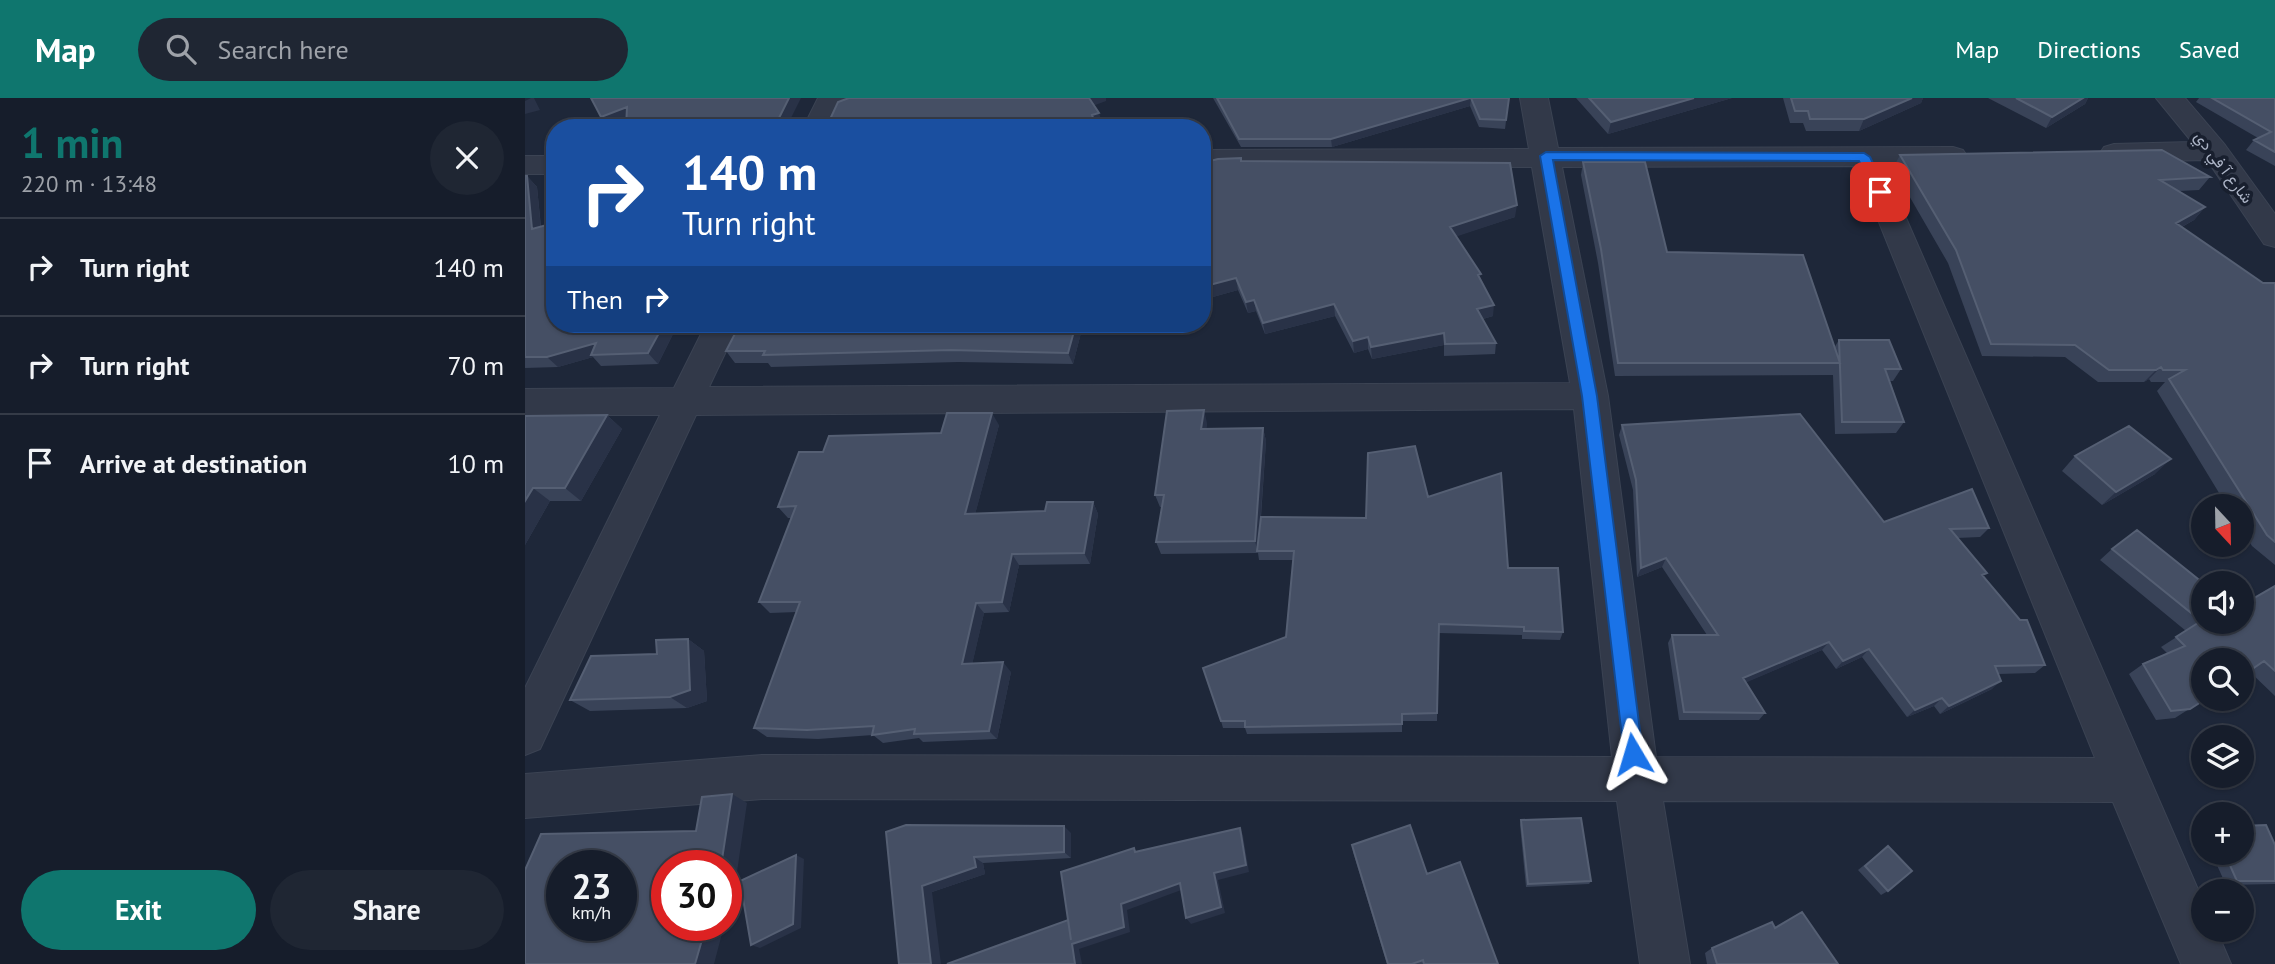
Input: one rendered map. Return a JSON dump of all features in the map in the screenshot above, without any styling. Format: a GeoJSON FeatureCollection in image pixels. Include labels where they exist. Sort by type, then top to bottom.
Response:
{"type":"FeatureCollection","features":[{"type":"Feature","properties":{"kind":"street"},"geometry":{"type":"LineString","coordinates":[[822,119],[832,98]]}},
{"type":"Feature","properties":{"kind":"street"},"geometry":{"type":"LineString","coordinates":[[1534,98],[1590,396],[1637,781],[1665,964]]}},
{"type":"Feature","properties":{"kind":"street","name":"شارع آ في دي"},"geometry":{"type":"LineString","coordinates":[[2170,98],[2215,151],[2275,237]]}},
{"type":"Feature","properties":{"kind":"street"},"geometry":{"type":"LineString","coordinates":[[2094,153],[2215,151]]}},
{"type":"Feature","properties":{"kind":"street"},"geometry":{"type":"LineString","coordinates":[[1211,159],[1985,155]]}},
{"type":"Feature","properties":{"kind":"street"},"geometry":{"type":"LineString","coordinates":[[1864,157],[1889,210],[2126,780],[2207,964]]}},
{"type":"Feature","properties":{"kind":"street"},"geometry":{"type":"LineString","coordinates":[[525,165],[546,165]]}},
{"type":"Feature","properties":{"kind":"street"},"geometry":{"type":"LineString","coordinates":[[525,734],[718,333]]}},
{"type":"Feature","properties":{"kind":"street"},"geometry":{"type":"LineString","coordinates":[[525,402],[1590,396]]}},
{"type":"Feature","properties":{"kind":"street"},"geometry":{"type":"LineString","coordinates":[[525,796],[762,777],[2126,780]]}},
{"type":"Feature","properties":{"kind":"building"},"geometry":{"type":"Polygon","coordinates":[[[591,98],[789,98],[778,119],[626,119],[627,107],[601,117],[591,98]]]}},
{"type":"Feature","properties":{"kind":"building"},"geometry":{"type":"Polygon","coordinates":[[[849,98],[1089,98],[1099,113],[1092,115],[1094,119],[830,119],[838,102],[849,98]]]}},
{"type":"Feature","properties":{"kind":"building"},"geometry":{"type":"Polygon","coordinates":[[[1217,98],[1470,98],[1331,139],[1239,139],[1217,98]]]}},
{"type":"Feature","properties":{"kind":"building"},"geometry":{"type":"Polygon","coordinates":[[[1471,98],[1509,98],[1506,120],[1480,119],[1471,98]]]}},
{"type":"Feature","properties":{"kind":"building"},"geometry":{"type":"Polygon","coordinates":[[[1589,98],[1694,98],[1611,122],[1589,98]]]}},
{"type":"Feature","properties":{"kind":"building"},"geometry":{"type":"Polygon","coordinates":[[[1791,98],[1912,98],[1864,119],[1810,119],[1808,111],[1795,111],[1791,98]]]}},
{"type":"Feature","properties":{"kind":"building"},"geometry":{"type":"Polygon","coordinates":[[[2016,98],[2083,98],[2052,117],[2016,98]]]}},
{"type":"Feature","properties":{"kind":"building"},"geometry":{"type":"Polygon","coordinates":[[[2212,98],[2275,98],[2275,152],[2254,140],[2271,132],[2212,98]]]}},
{"type":"Feature","properties":{"kind":"building"},"geometry":{"type":"Polygon","coordinates":[[[2162,150],[2210,177],[2160,180],[2205,207],[2176,223],[2263,283],[2275,283],[2275,542],[2267,535],[2254,514],[2254,494],[2241,494],[2169,379],[2185,370],[2163,370],[2161,367],[2156,370],[2109,370],[2075,345],[1991,344],[1956,250],[1900,155],[2162,150]]]}},
{"type":"Feature","properties":{"kind":"building"},"geometry":{"type":"Polygon","coordinates":[[[1211,161],[1510,163],[1517,205],[1450,227],[1481,274],[1478,275],[1494,305],[1477,309],[1496,343],[1445,344],[1444,333],[1371,347],[1368,337],[1353,341],[1334,304],[1263,323],[1254,300],[1246,302],[1236,278],[1211,285],[1211,161]]]}},
{"type":"Feature","properties":{"kind":"building"},"geometry":{"type":"Polygon","coordinates":[[[1583,162],[1645,162],[1667,252],[1803,255],[1840,363],[1618,363],[1601,249],[1583,162]]]}},
{"type":"Feature","properties":{"kind":"building"},"geometry":{"type":"Polygon","coordinates":[[[527,176],[532,229],[546,225],[546,333],[659,333],[648,353],[591,355],[596,343],[547,357],[525,357],[527,176]]]}},
{"type":"Feature","properties":{"kind":"building"},"geometry":{"type":"Polygon","coordinates":[[[735,333],[1074,333],[1068,353],[951,350],[763,355],[765,351],[726,351],[735,333]]]}},
{"type":"Feature","properties":{"kind":"building"},"geometry":{"type":"Polygon","coordinates":[[[1839,340],[1889,340],[1901,369],[1885,369],[1904,422],[1842,422],[1839,340]]]}},
{"type":"Feature","properties":{"kind":"building"},"geometry":{"type":"Polygon","coordinates":[[[1204,410],[1201,429],[1263,428],[1255,541],[1156,542],[1164,495],[1155,495],[1167,411],[1204,410]]]}},
{"type":"Feature","properties":{"kind":"building"},"geometry":{"type":"Polygon","coordinates":[[[947,413],[992,413],[965,514],[1045,511],[1047,502],[1093,502],[1084,553],[1012,554],[1002,602],[976,603],[962,664],[1003,662],[989,731],[914,734],[915,729],[872,735],[874,726],[807,730],[754,728],[800,602],[759,602],[796,506],[778,507],[799,452],[823,452],[829,436],[941,433],[947,413]]]}},
{"type":"Feature","properties":{"kind":"building"},"geometry":{"type":"Polygon","coordinates":[[[1800,414],[1884,522],[1972,489],[1989,528],[1950,529],[1987,573],[1982,575],[2020,620],[2027,620],[2045,665],[1995,666],[2001,681],[1949,706],[1942,698],[1915,710],[1869,649],[1843,661],[1829,642],[1743,678],[1765,713],[1684,712],[1672,635],[1718,635],[1666,558],[1641,568],[1636,480],[1622,425],[1800,414]]]}},
{"type":"Feature","properties":{"kind":"building"},"geometry":{"type":"Polygon","coordinates":[[[607,415],[565,488],[533,488],[525,501],[525,416],[607,415]]]}},
{"type":"Feature","properties":{"kind":"building"},"geometry":{"type":"Polygon","coordinates":[[[2129,426],[2171,459],[2116,492],[2075,456],[2129,426]]]}},
{"type":"Feature","properties":{"kind":"building"},"geometry":{"type":"Polygon","coordinates":[[[1415,446],[1428,497],[1501,473],[1508,568],[1558,568],[1563,632],[1524,631],[1524,627],[1439,624],[1437,713],[1402,714],[1402,724],[1245,727],[1245,721],[1221,721],[1203,668],[1286,637],[1294,551],[1257,551],[1261,517],[1366,518],[1368,453],[1415,446]]]}},
{"type":"Feature","properties":{"kind":"building"},"geometry":{"type":"Polygon","coordinates":[[[2137,530],[2191,573],[2191,613],[2112,549],[2137,530]]]}},
{"type":"Feature","properties":{"kind":"building"},"geometry":{"type":"Polygon","coordinates":[[[2275,586],[2275,671],[2264,661],[2254,668],[2254,648],[2191,648],[2191,708],[2171,711],[2143,664],[2185,646],[2176,637],[2191,627],[2191,634],[2254,634],[2254,598],[2275,586]]]}},
{"type":"Feature","properties":{"kind":"building"},"geometry":{"type":"Polygon","coordinates":[[[688,639],[690,690],[670,697],[570,700],[591,656],[657,654],[656,640],[688,639]]]}},
{"type":"Feature","properties":{"kind":"building"},"geometry":{"type":"Polygon","coordinates":[[[732,794],[723,850],[651,850],[651,941],[702,941],[695,964],[525,964],[525,870],[541,834],[696,831],[702,797],[732,794]]]}},
{"type":"Feature","properties":{"kind":"building"},"geometry":{"type":"Polygon","coordinates":[[[1581,818],[1591,881],[1528,884],[1521,820],[1581,818]]]}},
{"type":"Feature","properties":{"kind":"building"},"geometry":{"type":"Polygon","coordinates":[[[906,825],[1064,826],[1064,852],[974,857],[976,867],[922,886],[931,964],[899,964],[886,832],[906,825]]]}},
{"type":"Feature","properties":{"kind":"building"},"geometry":{"type":"Polygon","coordinates":[[[1410,825],[1427,874],[1460,862],[1498,964],[1424,964],[1423,960],[1412,964],[1388,964],[1352,845],[1410,825]]]}},
{"type":"Feature","properties":{"kind":"building"},"geometry":{"type":"Polygon","coordinates":[[[2266,825],[2275,845],[2275,881],[2236,879],[2230,865],[2254,865],[2254,826],[2266,825]]]}},
{"type":"Feature","properties":{"kind":"building"},"geometry":{"type":"Polygon","coordinates":[[[1240,828],[1246,865],[1214,873],[1221,907],[1186,918],[1180,883],[1121,904],[1124,927],[1072,944],[1075,964],[947,964],[1068,920],[1071,940],[1061,872],[1134,848],[1135,852],[1240,828]]]}},
{"type":"Feature","properties":{"kind":"building"},"geometry":{"type":"Polygon","coordinates":[[[1888,846],[1912,871],[1888,891],[1865,866],[1888,846]]]}},
{"type":"Feature","properties":{"kind":"building"},"geometry":{"type":"Polygon","coordinates":[[[796,855],[793,924],[751,945],[742,880],[796,855]]]}},
{"type":"Feature","properties":{"kind":"building"},"geometry":{"type":"Polygon","coordinates":[[[1802,912],[1838,964],[1717,964],[1712,948],[1772,922],[1775,928],[1802,912]]]}},
{"type":"Feature","properties":{"kind":"route"},"geometry":{"type":"LineString","coordinates":[[1633,754],[1590,396],[1546,156],[1864,157],[1880,192]]}}]}
